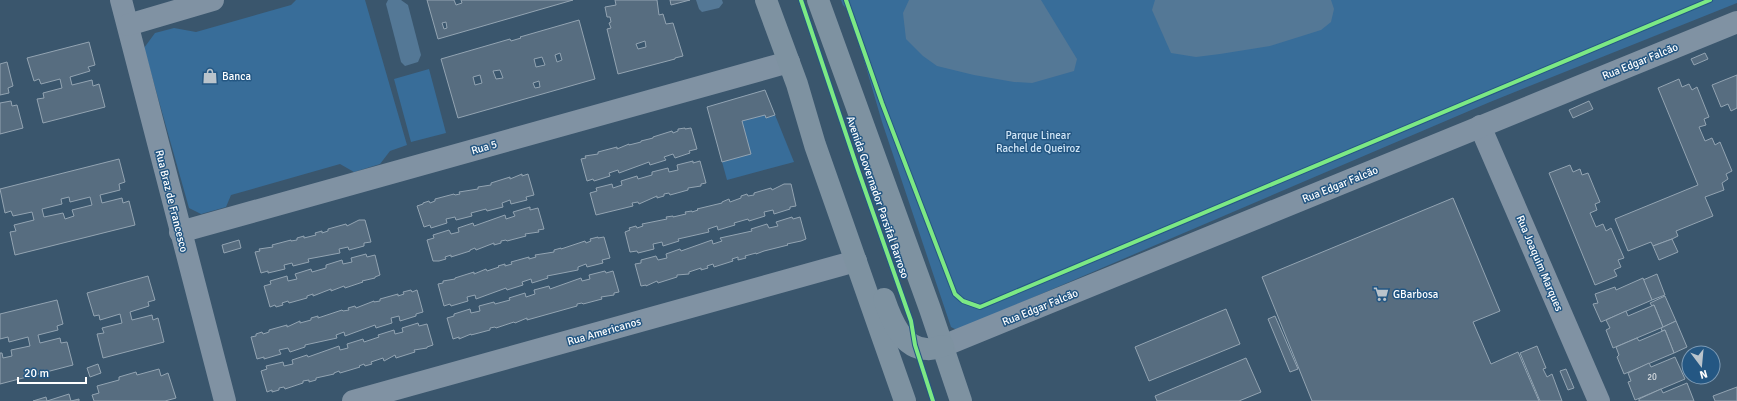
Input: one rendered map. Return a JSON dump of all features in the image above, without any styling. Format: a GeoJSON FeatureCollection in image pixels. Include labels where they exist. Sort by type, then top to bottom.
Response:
{"type":"FeatureCollection","features":[{"type":"Feature","properties":{"kind":"main road"},"geometry":{"type":"LineString","coordinates":[[766,0],[789,62],[815,144],[905,401]]}},
{"type":"Feature","properties":{"kind":"main road","name":"Avenida Governador Parsifal Barroso"},"geometry":{"type":"LineString","coordinates":[[818,0],[943,346],[961,401]]}},
{"type":"Feature","properties":{"kind":"main road"},"geometry":{"type":"LineString","coordinates":[[796,84],[828,138],[892,323],[902,336],[914,345],[927,350],[943,346]]}},
{"type":"Feature","properties":{"kind":"street","name":"Rua Braz de Francesco"},"geometry":{"type":"LineString","coordinates":[[121,0],[225,401]]}},
{"type":"Feature","properties":{"kind":"street"},"geometry":{"type":"LineString","coordinates":[[128,25],[213,0]]}},
{"type":"Feature","properties":{"kind":"street","name":"Rua Edgar Falcão"},"geometry":{"type":"LineString","coordinates":[[943,346],[1737,22]]}},
{"type":"Feature","properties":{"kind":"street","name":"Rua 5"},"geometry":{"type":"LineString","coordinates":[[180,232],[789,62]]}},
{"type":"Feature","properties":{"kind":"street","name":"Rua Joaquim Marques"},"geometry":{"type":"LineString","coordinates":[[1480,126],[1599,401]]}},
{"type":"Feature","properties":{"kind":"street","name":"Rua Americanos"},"geometry":{"type":"LineString","coordinates":[[353,401],[856,261]]}},
{"type":"Feature","properties":{"kind":"green space"},"geometry":{"type":"Polygon","coordinates":[[[296,0],[365,0],[407,145],[390,151],[380,164],[354,172],[340,164],[231,195],[226,207],[201,214],[189,208],[144,48],[155,33],[174,28],[196,32],[291,5],[296,0]]]}},
{"type":"Feature","properties":{"kind":"green space","name":"Parque Linear Rachel de Queiroz"},"geometry":{"type":"Polygon","coordinates":[[[841,0],[1737,0],[1737,3],[1490,102],[957,330],[951,327],[882,122],[850,12],[843,5],[841,0]]]}},
{"type":"Feature","properties":{"kind":"green space"},"geometry":{"type":"Polygon","coordinates":[[[429,69],[446,133],[411,142],[394,79],[429,69]]]}},
{"type":"Feature","properties":{"kind":"green space"},"geometry":{"type":"Polygon","coordinates":[[[765,90],[794,162],[727,180],[707,107],[765,90]]]}},
{"type":"Feature","properties":{"kind":"shaded area"},"geometry":{"type":"Polygon","coordinates":[[[388,0],[401,0],[408,5],[421,55],[418,62],[405,66],[401,62],[386,4],[388,0]]]}},
{"type":"Feature","properties":{"kind":"shaded area"},"geometry":{"type":"Polygon","coordinates":[[[696,0],[722,0],[723,3],[719,8],[702,12],[699,9],[696,0]]]}},
{"type":"Feature","properties":{"kind":"shaded area"},"geometry":{"type":"Polygon","coordinates":[[[909,0],[1041,0],[1077,59],[1074,71],[1032,83],[1014,82],[974,75],[937,66],[923,56],[906,39],[903,13],[909,0]]]}},
{"type":"Feature","properties":{"kind":"shaded area"},"geometry":{"type":"Polygon","coordinates":[[[1155,0],[1331,0],[1334,9],[1331,22],[1321,30],[1270,46],[1196,57],[1171,53],[1152,10],[1155,0]]]}},
{"type":"Feature","properties":{"kind":"building"},"geometry":{"type":"Polygon","coordinates":[[[427,0],[454,0],[456,5],[462,3],[461,0],[573,0],[438,39],[427,0]],[[446,22],[442,23],[444,29],[447,28],[446,22]]]}},
{"type":"Feature","properties":{"kind":"building"},"geometry":{"type":"Polygon","coordinates":[[[615,0],[657,0],[659,15],[663,14],[666,24],[673,23],[683,56],[618,74],[607,29],[611,28],[609,23],[611,22],[610,17],[607,17],[605,7],[616,5],[615,0]],[[645,41],[636,44],[638,49],[646,47],[645,41]]]}},
{"type":"Feature","properties":{"kind":"building"},"geometry":{"type":"Polygon","coordinates":[[[670,0],[690,0],[671,5],[670,0]]]}},
{"type":"Feature","properties":{"kind":"building"},"geometry":{"type":"Polygon","coordinates":[[[579,20],[595,79],[458,118],[441,59],[510,39],[511,41],[521,38],[520,37],[579,20]],[[560,53],[555,55],[557,62],[562,60],[560,53]],[[542,57],[534,59],[536,67],[545,65],[542,57]],[[500,70],[493,71],[496,79],[503,78],[500,70]],[[480,75],[473,77],[475,85],[482,83],[480,75]],[[539,81],[533,83],[535,88],[540,87],[539,81]]]}},
{"type":"Feature","properties":{"kind":"building"},"geometry":{"type":"Polygon","coordinates":[[[89,42],[95,65],[88,67],[90,71],[70,77],[72,85],[92,80],[93,86],[99,84],[105,107],[43,123],[37,99],[44,98],[43,93],[62,88],[60,79],[41,84],[39,79],[34,81],[27,58],[89,42]]]}},
{"type":"Feature","properties":{"kind":"building"},"geometry":{"type":"Polygon","coordinates":[[[1705,53],[1708,59],[1694,65],[1691,59],[1705,53]]]}},
{"type":"Feature","properties":{"kind":"building"},"geometry":{"type":"Polygon","coordinates":[[[7,62],[13,86],[8,88],[9,93],[0,95],[0,64],[7,62]]]}},
{"type":"Feature","properties":{"kind":"building"},"geometry":{"type":"Polygon","coordinates":[[[1737,75],[1737,108],[1731,111],[1728,104],[1721,107],[1712,85],[1737,75]]]}},
{"type":"Feature","properties":{"kind":"building"},"geometry":{"type":"Polygon","coordinates":[[[1679,79],[1682,87],[1689,84],[1692,90],[1697,87],[1709,117],[1704,119],[1706,125],[1699,127],[1705,141],[1712,138],[1715,145],[1720,142],[1732,171],[1726,174],[1728,179],[1722,183],[1724,190],[1705,197],[1713,216],[1676,231],[1678,236],[1672,239],[1653,246],[1651,242],[1628,251],[1615,219],[1698,185],[1658,88],[1679,79]]]}},
{"type":"Feature","properties":{"kind":"building"},"geometry":{"type":"Polygon","coordinates":[[[765,90],[775,115],[766,118],[765,115],[742,121],[751,154],[722,162],[707,107],[765,90]]]}},
{"type":"Feature","properties":{"kind":"building"},"geometry":{"type":"Polygon","coordinates":[[[11,101],[12,106],[17,105],[23,128],[0,134],[0,103],[11,101]]]}},
{"type":"Feature","properties":{"kind":"building"},"geometry":{"type":"Polygon","coordinates":[[[1589,101],[1593,109],[1573,118],[1569,110],[1589,101]]]}},
{"type":"Feature","properties":{"kind":"building"},"geometry":{"type":"Polygon","coordinates":[[[691,128],[697,149],[689,151],[690,153],[675,158],[673,154],[664,157],[666,160],[650,165],[649,162],[619,173],[618,170],[609,173],[610,176],[594,181],[593,179],[587,181],[581,159],[586,158],[585,156],[598,154],[598,152],[617,147],[617,149],[672,131],[673,133],[678,131],[678,129],[691,128]]]}},
{"type":"Feature","properties":{"kind":"building"},"geometry":{"type":"Polygon","coordinates":[[[119,159],[125,182],[119,184],[120,190],[100,195],[102,203],[122,198],[123,203],[129,201],[135,225],[15,255],[10,232],[16,231],[14,225],[34,220],[32,212],[13,216],[11,211],[5,213],[0,189],[119,159]],[[69,197],[61,199],[62,204],[42,209],[44,217],[63,213],[65,219],[74,216],[72,210],[92,205],[90,197],[70,202],[69,197]]]}},
{"type":"Feature","properties":{"kind":"building"},"geometry":{"type":"Polygon","coordinates":[[[693,161],[693,163],[700,161],[706,183],[701,184],[701,186],[688,188],[688,190],[670,195],[669,193],[664,194],[664,196],[657,198],[657,196],[639,204],[638,202],[632,203],[633,206],[596,215],[590,193],[597,191],[596,188],[612,184],[613,188],[622,185],[621,181],[637,176],[638,179],[652,175],[652,172],[668,168],[669,172],[678,170],[677,165],[693,161]]]}},
{"type":"Feature","properties":{"kind":"building"},"geometry":{"type":"Polygon","coordinates":[[[1570,165],[1573,172],[1580,169],[1582,175],[1588,173],[1600,202],[1595,204],[1597,210],[1590,213],[1596,227],[1603,224],[1606,231],[1611,228],[1624,258],[1618,260],[1621,267],[1614,270],[1617,276],[1595,285],[1549,173],[1570,165]]]}},
{"type":"Feature","properties":{"kind":"building"},"geometry":{"type":"Polygon","coordinates":[[[522,174],[522,176],[528,174],[534,195],[526,197],[527,200],[511,204],[510,200],[502,203],[503,207],[471,213],[472,216],[456,220],[455,217],[446,219],[447,223],[431,228],[430,225],[424,227],[417,206],[429,201],[430,203],[435,201],[435,199],[460,194],[459,192],[478,189],[478,187],[491,185],[491,183],[510,177],[510,179],[522,174]]]}},
{"type":"Feature","properties":{"kind":"building"},"geometry":{"type":"Polygon","coordinates":[[[784,184],[791,184],[796,206],[790,207],[790,209],[774,214],[773,210],[764,212],[765,216],[749,221],[748,219],[734,223],[735,225],[718,230],[717,226],[708,229],[709,232],[678,239],[679,241],[663,246],[662,242],[653,244],[654,249],[638,253],[637,251],[630,252],[625,232],[630,230],[629,228],[636,226],[637,228],[643,226],[642,224],[667,219],[666,217],[686,214],[685,212],[692,212],[698,210],[697,209],[722,203],[729,199],[730,202],[747,194],[748,196],[754,195],[754,193],[771,188],[772,190],[784,184]]]}},
{"type":"Feature","properties":{"kind":"building","name":"GBarbosa"},"geometry":{"type":"Polygon","coordinates":[[[1453,198],[1500,311],[1473,322],[1491,364],[1518,352],[1539,401],[1312,401],[1262,277],[1453,198]]]}},
{"type":"Feature","properties":{"kind":"building"},"geometry":{"type":"Polygon","coordinates":[[[530,207],[530,210],[538,208],[544,229],[538,230],[539,232],[525,234],[526,236],[501,241],[501,243],[494,245],[494,243],[476,250],[475,248],[451,257],[451,255],[445,257],[446,259],[433,261],[427,240],[434,238],[433,235],[449,230],[451,234],[459,232],[458,228],[473,223],[474,226],[505,215],[506,219],[515,216],[513,212],[530,207]]]}},
{"type":"Feature","properties":{"kind":"building"},"geometry":{"type":"Polygon","coordinates":[[[792,217],[793,219],[800,217],[806,239],[745,256],[746,258],[738,260],[738,257],[732,259],[733,261],[714,267],[713,264],[707,266],[708,268],[701,270],[701,268],[689,272],[689,274],[677,275],[677,277],[658,283],[657,281],[646,286],[641,286],[635,264],[641,263],[641,260],[656,256],[658,260],[667,258],[666,254],[680,249],[681,251],[712,240],[713,244],[722,241],[720,238],[752,231],[751,229],[767,224],[769,228],[778,226],[776,222],[792,217]]]}},
{"type":"Feature","properties":{"kind":"building"},"geometry":{"type":"Polygon","coordinates":[[[359,220],[365,220],[371,242],[364,243],[364,246],[349,250],[348,247],[339,249],[340,253],[308,259],[309,262],[293,266],[292,263],[284,265],[285,269],[261,273],[255,252],[260,251],[259,249],[273,247],[272,245],[297,240],[297,238],[304,236],[304,238],[316,235],[315,233],[322,231],[322,233],[328,231],[328,229],[346,224],[347,226],[359,220]]]}},
{"type":"Feature","properties":{"kind":"building"},"geometry":{"type":"Polygon","coordinates":[[[604,237],[610,258],[602,260],[603,263],[587,267],[586,264],[578,267],[578,270],[547,276],[548,278],[532,283],[531,279],[522,282],[523,285],[507,290],[506,288],[476,299],[475,295],[467,297],[468,301],[451,306],[450,304],[444,306],[438,284],[443,283],[443,281],[455,279],[474,272],[474,274],[486,269],[487,271],[505,264],[505,266],[512,264],[511,262],[529,257],[529,259],[536,257],[535,255],[554,252],[554,250],[585,241],[586,243],[591,241],[590,239],[604,237]]]}},
{"type":"Feature","properties":{"kind":"building"},"geometry":{"type":"Polygon","coordinates":[[[1672,239],[1678,252],[1659,260],[1653,246],[1672,239]]]}},
{"type":"Feature","properties":{"kind":"building"},"geometry":{"type":"Polygon","coordinates":[[[239,240],[241,248],[224,253],[222,245],[239,240]]]}},
{"type":"Feature","properties":{"kind":"building"},"geometry":{"type":"Polygon","coordinates":[[[366,254],[367,257],[375,255],[380,275],[375,278],[362,281],[363,282],[345,288],[344,286],[331,291],[331,289],[313,296],[313,294],[307,296],[307,298],[289,303],[288,301],[282,303],[283,305],[276,307],[275,305],[270,307],[264,286],[271,284],[270,281],[287,276],[288,281],[297,279],[295,274],[311,269],[312,272],[326,268],[326,265],[342,260],[343,264],[352,262],[351,258],[366,254]]]}},
{"type":"Feature","properties":{"kind":"building"},"geometry":{"type":"Polygon","coordinates":[[[605,271],[606,273],[613,271],[619,292],[614,293],[614,295],[601,297],[602,299],[577,304],[577,306],[527,320],[527,318],[515,323],[490,328],[490,330],[471,334],[459,339],[459,337],[453,339],[447,318],[454,316],[454,314],[470,309],[471,313],[480,311],[479,306],[510,300],[509,298],[525,293],[526,297],[535,294],[534,290],[549,286],[550,289],[581,278],[582,281],[590,279],[589,275],[605,271]]]}},
{"type":"Feature","properties":{"kind":"building"},"geometry":{"type":"Polygon","coordinates":[[[1657,274],[1665,295],[1652,300],[1643,280],[1657,274]]]}},
{"type":"Feature","properties":{"kind":"building"},"geometry":{"type":"Polygon","coordinates":[[[148,276],[155,300],[148,302],[149,306],[130,312],[132,320],[152,315],[153,320],[158,318],[164,342],[103,358],[97,334],[104,333],[102,328],[122,323],[120,314],[100,320],[99,315],[94,316],[87,293],[148,276]]]}},
{"type":"Feature","properties":{"kind":"building"},"geometry":{"type":"Polygon","coordinates":[[[1643,278],[1652,300],[1601,322],[1593,304],[1598,303],[1595,294],[1615,287],[1616,290],[1643,278]]]}},
{"type":"Feature","properties":{"kind":"building"},"geometry":{"type":"Polygon","coordinates":[[[411,290],[412,292],[417,290],[423,312],[416,314],[416,316],[400,321],[399,316],[391,318],[392,323],[376,328],[375,325],[345,336],[344,332],[336,335],[337,338],[305,345],[305,347],[290,352],[288,348],[279,350],[281,354],[264,359],[264,357],[257,359],[251,337],[256,336],[256,334],[262,332],[263,334],[269,332],[269,330],[287,325],[287,327],[300,321],[300,323],[311,320],[311,318],[318,316],[318,318],[342,310],[349,310],[348,308],[355,306],[356,308],[398,294],[398,296],[404,294],[403,292],[411,290]]]}},
{"type":"Feature","properties":{"kind":"building"},"geometry":{"type":"Polygon","coordinates":[[[1665,296],[1676,321],[1663,327],[1654,305],[1652,306],[1650,303],[1665,296]]]}},
{"type":"Feature","properties":{"kind":"building"},"geometry":{"type":"Polygon","coordinates":[[[57,300],[63,324],[57,326],[58,330],[38,335],[40,343],[60,338],[61,343],[67,342],[73,365],[0,384],[0,353],[2,353],[3,358],[12,356],[11,350],[30,346],[28,337],[9,342],[8,337],[0,339],[0,314],[57,300]]]}},
{"type":"Feature","properties":{"kind":"building"},"geometry":{"type":"Polygon","coordinates":[[[1654,305],[1663,327],[1613,348],[1606,330],[1610,328],[1606,320],[1626,311],[1628,316],[1654,305]]]}},
{"type":"Feature","properties":{"kind":"building"},"geometry":{"type":"Polygon","coordinates":[[[1226,309],[1240,344],[1149,381],[1135,347],[1226,309]]]}},
{"type":"Feature","properties":{"kind":"building"},"geometry":{"type":"Polygon","coordinates":[[[1275,316],[1298,369],[1290,372],[1268,319],[1275,316]]]}},
{"type":"Feature","properties":{"kind":"building"},"geometry":{"type":"Polygon","coordinates":[[[1676,321],[1686,345],[1681,345],[1681,350],[1674,353],[1665,330],[1662,331],[1661,328],[1676,321]]]}},
{"type":"Feature","properties":{"kind":"building"},"geometry":{"type":"Polygon","coordinates":[[[418,323],[419,326],[427,324],[433,345],[427,348],[414,350],[415,352],[396,358],[395,355],[384,361],[383,358],[371,362],[372,364],[365,366],[364,364],[359,366],[360,367],[340,373],[339,371],[334,374],[316,378],[316,380],[309,382],[309,380],[303,381],[303,383],[285,389],[284,387],[279,388],[279,390],[267,392],[261,371],[267,369],[266,366],[283,362],[284,366],[293,364],[292,360],[307,355],[308,357],[339,346],[340,350],[348,348],[347,344],[363,339],[364,342],[379,337],[378,335],[394,330],[395,334],[403,332],[402,328],[418,323]]]}},
{"type":"Feature","properties":{"kind":"building"},"geometry":{"type":"Polygon","coordinates":[[[1665,330],[1674,353],[1624,374],[1617,357],[1619,355],[1616,347],[1637,338],[1639,341],[1665,330]]]}},
{"type":"Feature","properties":{"kind":"building"},"geometry":{"type":"Polygon","coordinates":[[[1537,346],[1546,368],[1543,369],[1547,377],[1552,374],[1562,401],[1540,401],[1520,353],[1537,346]]]}},
{"type":"Feature","properties":{"kind":"building"},"geometry":{"type":"Polygon","coordinates":[[[1675,357],[1681,370],[1681,381],[1635,400],[1628,382],[1631,381],[1628,373],[1649,363],[1651,367],[1675,357]]]}},
{"type":"Feature","properties":{"kind":"building"},"geometry":{"type":"Polygon","coordinates":[[[1246,358],[1261,392],[1239,401],[1157,401],[1155,396],[1246,358]]]}},
{"type":"Feature","properties":{"kind":"building"},"geometry":{"type":"Polygon","coordinates":[[[98,364],[101,373],[90,377],[87,368],[98,364]]]}},
{"type":"Feature","properties":{"kind":"building"},"geometry":{"type":"Polygon","coordinates":[[[159,369],[161,376],[168,373],[176,398],[165,401],[94,401],[92,395],[99,393],[97,386],[119,380],[119,377],[136,372],[137,375],[159,369]]]}},
{"type":"Feature","properties":{"kind":"building"},"geometry":{"type":"Polygon","coordinates":[[[1566,369],[1574,388],[1568,390],[1560,371],[1566,369]]]}},
{"type":"Feature","properties":{"kind":"building"},"geometry":{"type":"Polygon","coordinates":[[[1682,385],[1688,385],[1694,401],[1639,401],[1639,399],[1661,389],[1663,393],[1682,385]]]}},
{"type":"Feature","properties":{"kind":"building"},"geometry":{"type":"Polygon","coordinates":[[[1737,387],[1737,401],[1715,401],[1713,396],[1737,387]]]}},
{"type":"Feature","properties":{"kind":"building"},"geometry":{"type":"Polygon","coordinates":[[[69,394],[71,401],[47,401],[69,394]]]}},
{"type":"Feature","properties":{"kind":"building"},"geometry":{"type":"Polygon","coordinates":[[[46,397],[47,401],[33,401],[46,397]]]}},
{"type":"Feature","properties":{"kind":"cycle path"},"geometry":{"type":"LineString","coordinates":[[801,0],[911,321],[915,345],[933,401]]}},
{"type":"Feature","properties":{"kind":"cycle path"},"geometry":{"type":"LineString","coordinates":[[846,0],[882,103],[955,294],[963,301],[980,307],[1710,0]]}},
{"type":"Feature","properties":{"kind":"place","name":"Banca"},"geometry":{"type":"Point","coordinates":[210,76]}},
{"type":"Feature","properties":{"kind":"place","name":"GBarbosa"},"geometry":{"type":"Point","coordinates":[1381,294]}}]}
